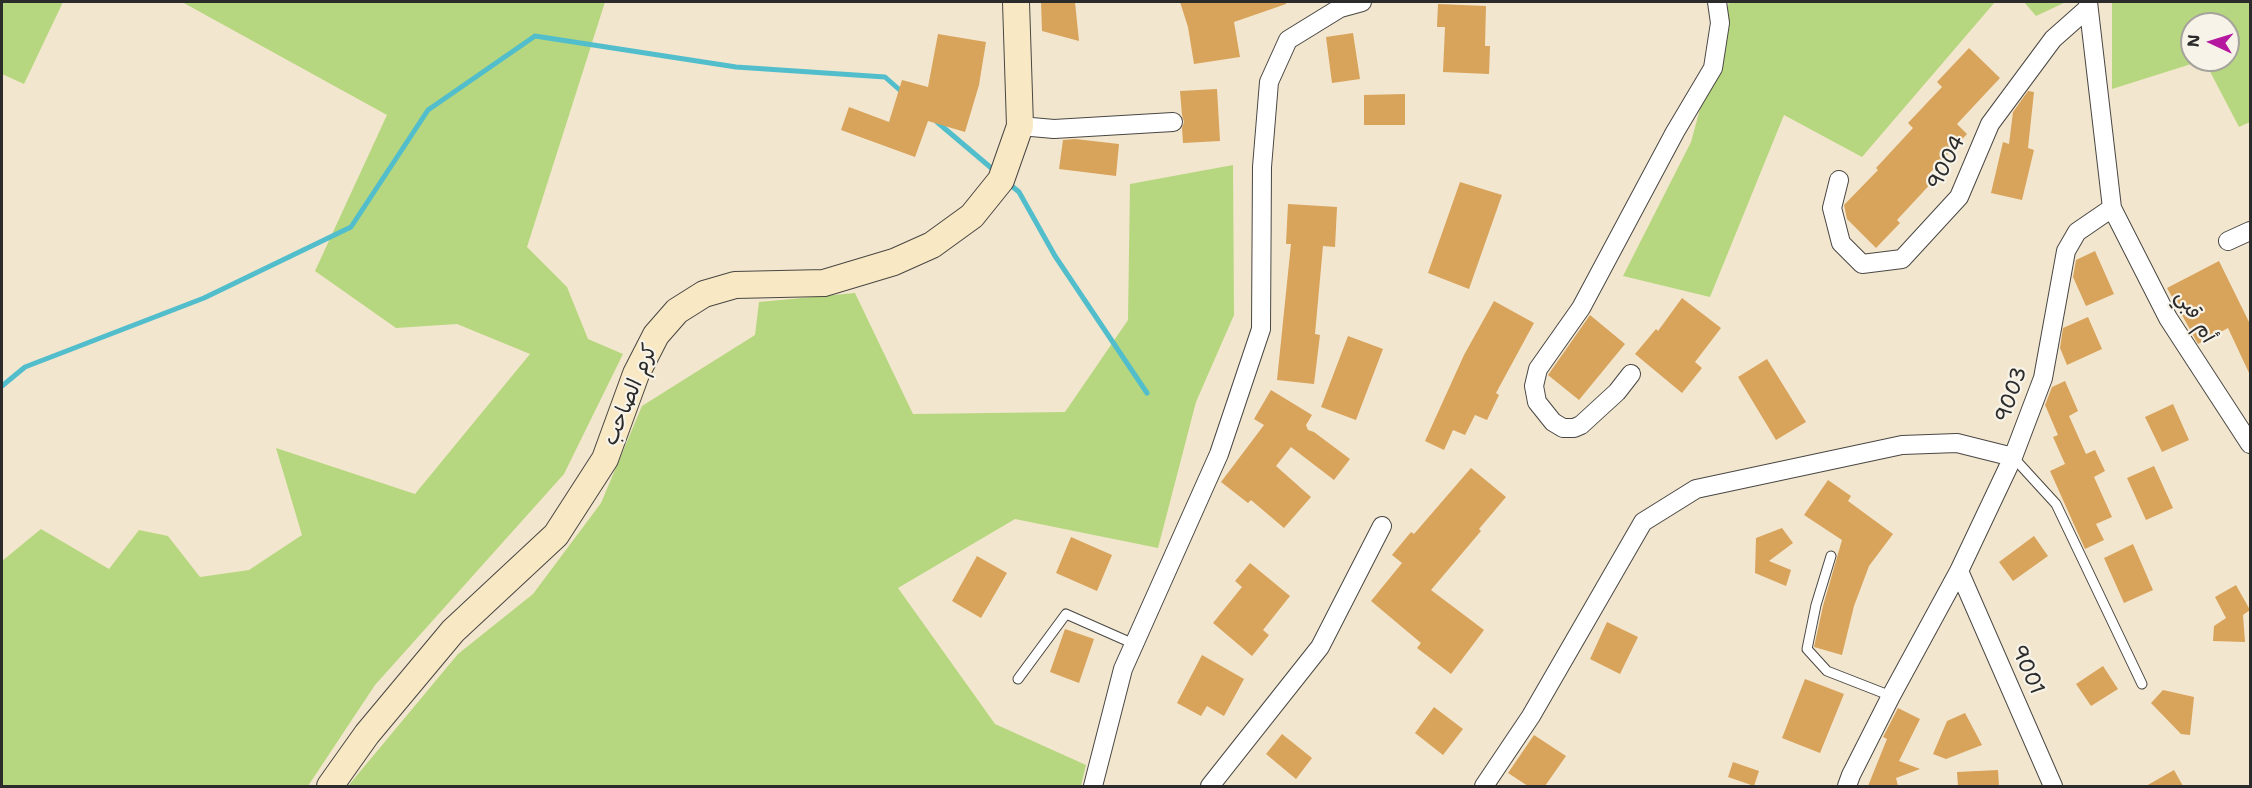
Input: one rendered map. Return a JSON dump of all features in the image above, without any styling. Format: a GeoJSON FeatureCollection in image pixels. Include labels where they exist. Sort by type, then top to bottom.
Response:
{"type":"FeatureCollection","features":[{"type":"Feature","properties":{"kind":"street","name":"كرم الصاحب"},"geometry":{"type":"LineString","coordinates":[[330,786],[367,734],[453,631],[556,536],[605,459],[636,374],[656,335],[677,311],[704,294],[735,285],[824,283],[894,262],[932,245],[972,216],[1001,180],[1020,126],[1016,2]]}},
{"type":"Feature","properties":{"kind":"street"},"geometry":{"type":"LineString","coordinates":[[1093,786],[1123,669],[1219,454],[1261,329],[1262,166],[1269,82],[1288,40],[1340,8],[1362,2]]}},
{"type":"Feature","properties":{"kind":"street"},"geometry":{"type":"LineString","coordinates":[[1631,374],[1617,392],[1581,425],[1574,428],[1563,428],[1553,422],[1537,402],[1534,386],[1538,369],[1581,308],[1675,132],[1713,68],[1720,23],[1716,2]]}},
{"type":"Feature","properties":{"kind":"street"},"geometry":{"type":"LineString","coordinates":[[2088,5],[2112,208]]}},
{"type":"Feature","properties":{"kind":"street","name":"9004"},"geometry":{"type":"LineString","coordinates":[[1839,180],[1832,208],[1841,243],[1862,264],[1902,259],[1959,197],[1990,124],[2053,39],[2088,5]]}},
{"type":"Feature","properties":{"kind":"street"},"geometry":{"type":"LineString","coordinates":[[1020,126],[1054,129],[1173,122]]}},
{"type":"Feature","properties":{"kind":"street","name":"أم قبي"},"geometry":{"type":"LineString","coordinates":[[2112,208],[2168,318],[2250,444]]}},
{"type":"Feature","properties":{"kind":"street","name":"9003"},"geometry":{"type":"LineString","coordinates":[[1847,786],[1891,696],[1959,571],[2013,458],[2043,378],[2066,251],[2077,232],[2112,208]]}},
{"type":"Feature","properties":{"kind":"street"},"geometry":{"type":"LineString","coordinates":[[2228,241],[2250,231]]}},
{"type":"Feature","properties":{"kind":"street"},"geometry":{"type":"LineString","coordinates":[[1484,786],[1531,716],[1643,522],[1696,489],[1902,445],[1958,443],[2013,458]]}},
{"type":"Feature","properties":{"kind":"street"},"geometry":{"type":"LineString","coordinates":[[1210,786],[1320,647],[1382,526]]}},
{"type":"Feature","properties":{"kind":"street","name":"9001"},"geometry":{"type":"LineString","coordinates":[[1959,571],[2053,786]]}},
{"type":"Feature","properties":{"kind":"lane"},"geometry":{"type":"LineString","coordinates":[[2013,458],[2056,504],[2142,684]]}},
{"type":"Feature","properties":{"kind":"lane"},"geometry":{"type":"LineString","coordinates":[[1831,556],[1816,605],[1807,649],[1827,671],[1891,696]]}},
{"type":"Feature","properties":{"kind":"lane"},"geometry":{"type":"LineString","coordinates":[[1018,679],[1066,614],[1134,645]]}},
{"type":"Feature","properties":{"kind":"green space"},"geometry":{"type":"Polygon","coordinates":[[[2,2],[63,2],[24,84],[2,74],[2,2]]]}},
{"type":"Feature","properties":{"kind":"green space"},"geometry":{"type":"Polygon","coordinates":[[[182,2],[605,2],[527,247],[567,287],[588,339],[623,354],[564,474],[375,685],[308,786],[2,786],[2,561],[41,529],[109,569],[139,530],[168,536],[200,577],[249,570],[302,535],[276,448],[415,494],[530,354],[457,324],[396,328],[315,271],[387,115],[182,2]]]}},
{"type":"Feature","properties":{"kind":"green space"},"geometry":{"type":"Polygon","coordinates":[[[1729,2],[1995,2],[1862,157],[1784,115],[1710,297],[1623,276],[1691,142],[1729,2]]]}},
{"type":"Feature","properties":{"kind":"green space"},"geometry":{"type":"Polygon","coordinates":[[[2024,2],[2066,2],[2036,16],[2024,2]]]}},
{"type":"Feature","properties":{"kind":"green space"},"geometry":{"type":"Polygon","coordinates":[[[2112,2],[2250,2],[2250,122],[2239,127],[2210,72],[2240,72],[2240,12],[2180,12],[2180,68],[2112,89],[2112,2]]]}},
{"type":"Feature","properties":{"kind":"green space"},"geometry":{"type":"Polygon","coordinates":[[[1233,165],[1234,315],[1196,402],[1158,548],[1015,519],[898,588],[995,724],[1086,765],[1081,786],[348,786],[458,654],[533,594],[601,503],[642,406],[755,335],[759,302],[855,293],[913,414],[1065,412],[1128,320],[1130,184],[1233,165]]]}},
{"type":"Feature","properties":{"kind":"building"},"geometry":{"type":"Polygon","coordinates":[[[1041,2],[1075,2],[1079,41],[1042,31],[1041,2]]]}},
{"type":"Feature","properties":{"kind":"building"},"geometry":{"type":"Polygon","coordinates":[[[1180,2],[1286,2],[1286,4],[1234,22],[1240,57],[1194,64],[1188,27],[1180,2]]]}},
{"type":"Feature","properties":{"kind":"building"},"geometry":{"type":"Polygon","coordinates":[[[1438,4],[1486,6],[1485,46],[1490,46],[1489,74],[1443,72],[1445,27],[1437,27],[1438,4]]]}},
{"type":"Feature","properties":{"kind":"building"},"geometry":{"type":"Polygon","coordinates":[[[1353,33],[1360,79],[1332,83],[1326,37],[1353,33]]]}},
{"type":"Feature","properties":{"kind":"building"},"geometry":{"type":"Polygon","coordinates":[[[938,34],[986,42],[979,85],[965,132],[928,121],[915,157],[841,130],[849,107],[889,122],[902,80],[928,87],[938,34]]]}},
{"type":"Feature","properties":{"kind":"building"},"geometry":{"type":"Polygon","coordinates":[[[1969,48],[2000,78],[1957,124],[1967,134],[1929,174],[1935,179],[1897,220],[1900,223],[1876,248],[1847,219],[1844,205],[1878,170],[1876,168],[1913,128],[1908,123],[1942,87],[1937,82],[1969,48]]]}},
{"type":"Feature","properties":{"kind":"building"},"geometry":{"type":"Polygon","coordinates":[[[1217,89],[1220,141],[1183,143],[1184,122],[1180,91],[1217,89]]]}},
{"type":"Feature","properties":{"kind":"building"},"geometry":{"type":"Polygon","coordinates":[[[2028,91],[2034,92],[2028,148],[2034,150],[2022,200],[1991,193],[2003,142],[2009,144],[2013,112],[2028,91]]]}},
{"type":"Feature","properties":{"kind":"building"},"geometry":{"type":"Polygon","coordinates":[[[1405,94],[1405,125],[1364,125],[1364,95],[1405,94]]]}},
{"type":"Feature","properties":{"kind":"building"},"geometry":{"type":"Polygon","coordinates":[[[1075,139],[1119,144],[1116,176],[1059,169],[1063,140],[1075,139]]]}},
{"type":"Feature","properties":{"kind":"building"},"geometry":{"type":"Polygon","coordinates":[[[1460,182],[1502,195],[1469,289],[1428,273],[1460,182]]]}},
{"type":"Feature","properties":{"kind":"building"},"geometry":{"type":"Polygon","coordinates":[[[1288,204],[1337,207],[1335,247],[1323,246],[1315,334],[1320,335],[1314,384],[1277,380],[1291,244],[1286,244],[1288,204]]]}},
{"type":"Feature","properties":{"kind":"building"},"geometry":{"type":"Polygon","coordinates":[[[2095,251],[2114,294],[2086,306],[2073,277],[2076,260],[2095,251]]]}},
{"type":"Feature","properties":{"kind":"building"},"geometry":{"type":"Polygon","coordinates":[[[2219,261],[2250,324],[2250,375],[2228,328],[2198,344],[2167,288],[2219,261]]]}},
{"type":"Feature","properties":{"kind":"building"},"geometry":{"type":"Polygon","coordinates":[[[1682,298],[1721,328],[1695,362],[1702,368],[1682,393],[1635,354],[1656,329],[1658,331],[1682,298]]]}},
{"type":"Feature","properties":{"kind":"building"},"geometry":{"type":"Polygon","coordinates":[[[1494,301],[1534,323],[1496,393],[1499,395],[1487,420],[1475,415],[1465,435],[1453,430],[1444,450],[1425,441],[1464,355],[1494,301]]]}},
{"type":"Feature","properties":{"kind":"building"},"geometry":{"type":"Polygon","coordinates":[[[1590,315],[1625,344],[1579,400],[1548,375],[1590,315]]]}},
{"type":"Feature","properties":{"kind":"building"},"geometry":{"type":"Polygon","coordinates":[[[2088,317],[2102,349],[2067,365],[2060,348],[2063,328],[2088,317]]]}},
{"type":"Feature","properties":{"kind":"building"},"geometry":{"type":"Polygon","coordinates":[[[1348,336],[1383,349],[1356,420],[1321,407],[1348,336]]]}},
{"type":"Feature","properties":{"kind":"building"},"geometry":{"type":"Polygon","coordinates":[[[1767,359],[1806,422],[1776,440],[1738,377],[1767,359]]]}},
{"type":"Feature","properties":{"kind":"building"},"geometry":{"type":"Polygon","coordinates":[[[2065,381],[2078,411],[2069,416],[2086,454],[2095,450],[2105,471],[2094,477],[2112,517],[2096,524],[2104,540],[2085,549],[2050,471],[2065,464],[2053,437],[2058,435],[2045,405],[2052,387],[2065,381]]]}},
{"type":"Feature","properties":{"kind":"building"},"geometry":{"type":"Polygon","coordinates":[[[1271,390],[1312,415],[1306,425],[1308,430],[1350,459],[1334,480],[1291,447],[1276,466],[1311,497],[1284,528],[1251,500],[1248,503],[1221,482],[1264,425],[1254,419],[1271,390]]]}},
{"type":"Feature","properties":{"kind":"building"},"geometry":{"type":"Polygon","coordinates":[[[2173,404],[2189,440],[2162,452],[2145,417],[2173,404]]]}},
{"type":"Feature","properties":{"kind":"building"},"geometry":{"type":"Polygon","coordinates":[[[2154,466],[2173,508],[2146,520],[2127,478],[2154,466]]]}},
{"type":"Feature","properties":{"kind":"building"},"geometry":{"type":"Polygon","coordinates":[[[1471,468],[1506,497],[1479,529],[1481,531],[1431,590],[1484,630],[1451,674],[1417,648],[1421,643],[1371,601],[1402,563],[1392,555],[1411,532],[1414,534],[1471,468]]]}},
{"type":"Feature","properties":{"kind":"building"},"geometry":{"type":"Polygon","coordinates":[[[1828,480],[1851,496],[1848,501],[1893,534],[1869,566],[1854,606],[1842,655],[1814,647],[1842,540],[1804,515],[1828,480]]]}},
{"type":"Feature","properties":{"kind":"building"},"geometry":{"type":"Polygon","coordinates":[[[1782,528],[1793,543],[1769,561],[1791,570],[1786,586],[1755,573],[1756,538],[1782,528]]]}},
{"type":"Feature","properties":{"kind":"building"},"geometry":{"type":"Polygon","coordinates":[[[2034,536],[2048,556],[2013,581],[1999,562],[2034,536]]]}},
{"type":"Feature","properties":{"kind":"building"},"geometry":{"type":"Polygon","coordinates":[[[1071,537],[1112,555],[1097,591],[1056,573],[1071,537]]]}},
{"type":"Feature","properties":{"kind":"building"},"geometry":{"type":"Polygon","coordinates":[[[2133,544],[2153,590],[2124,603],[2104,558],[2133,544]]]}},
{"type":"Feature","properties":{"kind":"building"},"geometry":{"type":"Polygon","coordinates":[[[977,556],[1007,573],[981,618],[952,601],[977,556]]]}},
{"type":"Feature","properties":{"kind":"building"},"geometry":{"type":"Polygon","coordinates":[[[1250,563],[1290,596],[1263,630],[1269,635],[1252,656],[1213,623],[1242,587],[1235,581],[1250,563]]]}},
{"type":"Feature","properties":{"kind":"building"},"geometry":{"type":"Polygon","coordinates":[[[2236,585],[2250,610],[2243,615],[2245,642],[2213,641],[2214,626],[2226,618],[2215,597],[2236,585]]]}},
{"type":"Feature","properties":{"kind":"building"},"geometry":{"type":"Polygon","coordinates":[[[1607,622],[1638,637],[1620,674],[1590,659],[1607,622]]]}},
{"type":"Feature","properties":{"kind":"building"},"geometry":{"type":"Polygon","coordinates":[[[1065,629],[1094,639],[1079,683],[1050,672],[1065,629]]]}},
{"type":"Feature","properties":{"kind":"building"},"geometry":{"type":"Polygon","coordinates":[[[1202,655],[1244,679],[1224,716],[1207,706],[1201,716],[1177,703],[1202,655]]]}},
{"type":"Feature","properties":{"kind":"building"},"geometry":{"type":"Polygon","coordinates":[[[2103,666],[2118,689],[2091,706],[2076,684],[2103,666]]]}},
{"type":"Feature","properties":{"kind":"building"},"geometry":{"type":"Polygon","coordinates":[[[1805,679],[1844,694],[1820,753],[1782,738],[1805,679]]]}},
{"type":"Feature","properties":{"kind":"building"},"geometry":{"type":"Polygon","coordinates":[[[2163,690],[2194,697],[2190,735],[2181,734],[2151,703],[2163,690]]]}},
{"type":"Feature","properties":{"kind":"building"},"geometry":{"type":"Polygon","coordinates":[[[1434,707],[1463,729],[1443,755],[1415,733],[1434,707]]]}},
{"type":"Feature","properties":{"kind":"building"},"geometry":{"type":"Polygon","coordinates":[[[1898,708],[1920,719],[1899,761],[1920,769],[1896,778],[1898,786],[1868,786],[1887,739],[1883,737],[1898,708]]]}},
{"type":"Feature","properties":{"kind":"building"},"geometry":{"type":"Polygon","coordinates":[[[1965,713],[1982,745],[1946,759],[1933,754],[1947,721],[1965,713]]]}},
{"type":"Feature","properties":{"kind":"building"},"geometry":{"type":"Polygon","coordinates":[[[1282,734],[1312,758],[1296,779],[1266,754],[1282,734]]]}},
{"type":"Feature","properties":{"kind":"building"},"geometry":{"type":"Polygon","coordinates":[[[1534,735],[1566,756],[1545,786],[1528,786],[1508,773],[1534,735]]]}},
{"type":"Feature","properties":{"kind":"building"},"geometry":{"type":"Polygon","coordinates":[[[1733,762],[1759,771],[1754,786],[1728,777],[1733,762]]]}},
{"type":"Feature","properties":{"kind":"building"},"geometry":{"type":"Polygon","coordinates":[[[1998,770],[1999,786],[1958,786],[1957,772],[1998,770]]]}},
{"type":"Feature","properties":{"kind":"building"},"geometry":{"type":"Polygon","coordinates":[[[2174,770],[2183,786],[2146,786],[2174,770]]]}},
{"type":"Feature","properties":{"kind":"waterway"},"geometry":{"type":"LineString","coordinates":[[2,386],[25,367],[204,298],[351,227],[428,110],[535,36],[736,67],[885,77],[902,92]]}},
{"type":"Feature","properties":{"kind":"waterway"},"geometry":{"type":"LineString","coordinates":[[937,122],[996,172]]}},
{"type":"Feature","properties":{"kind":"waterway"},"geometry":{"type":"LineString","coordinates":[[1007,182],[1019,192],[1055,256],[1147,393]]}}]}
